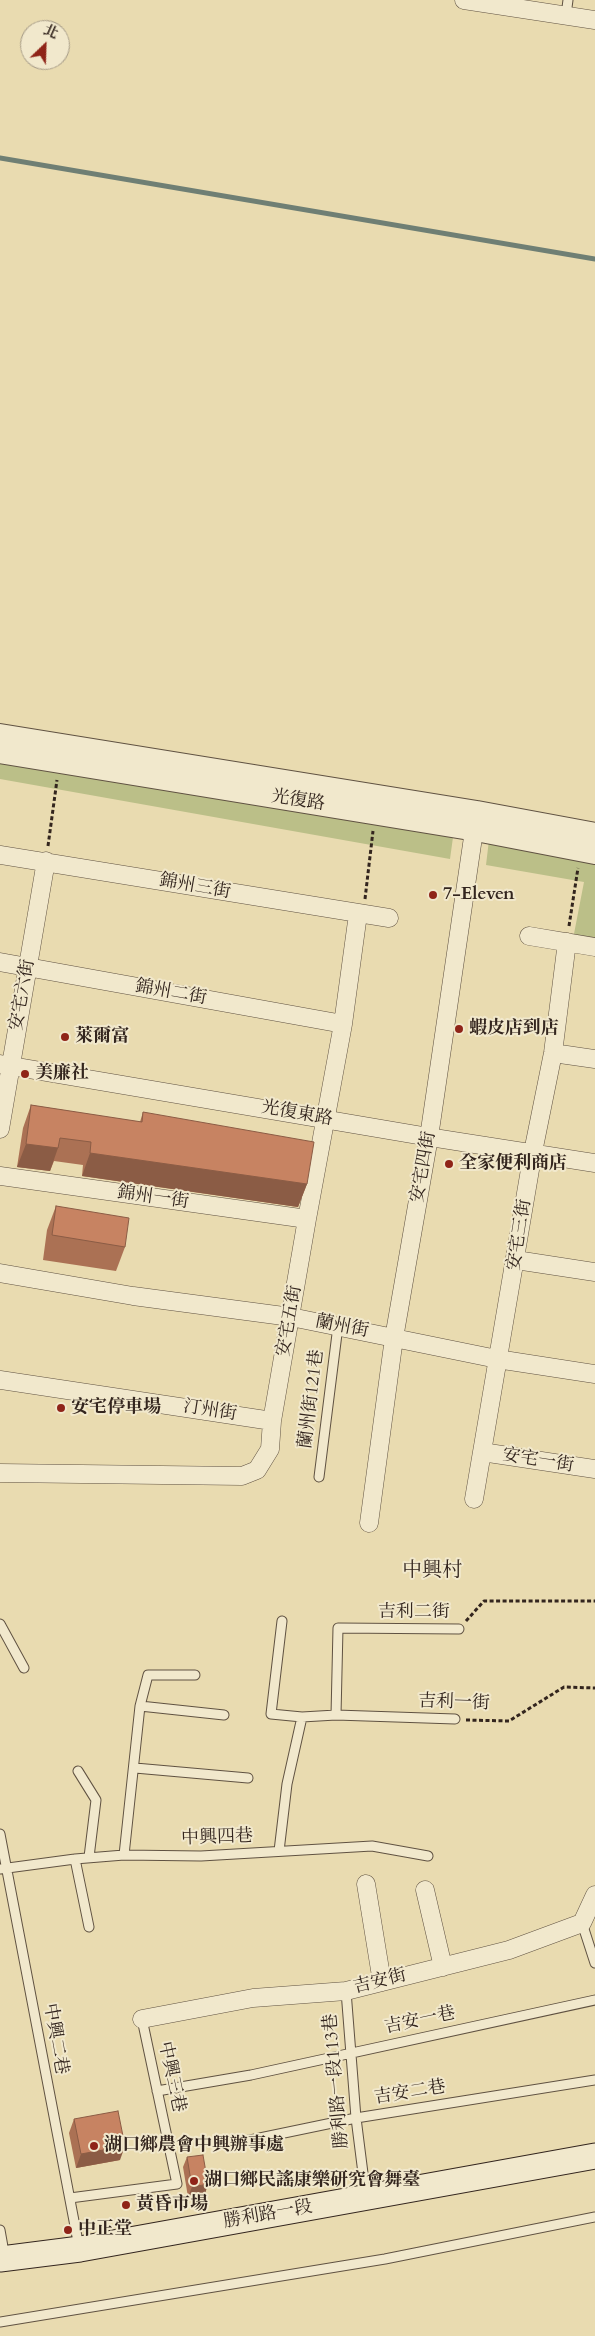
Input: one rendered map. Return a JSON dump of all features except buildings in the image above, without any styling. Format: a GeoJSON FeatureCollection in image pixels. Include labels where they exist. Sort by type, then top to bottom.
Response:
{"type":"FeatureCollection","features":[{"type":"Feature","properties":{"kind":"main road","name":"勝利路一段"},"geometry":{"type":"LineString","coordinates":[[3,2259],[80,2249],[595,2156]]}},
{"type":"Feature","properties":{"kind":"street"},"geometry":{"type":"LineString","coordinates":[[464,0],[567,8],[595,20]]}},
{"type":"Feature","properties":{"kind":"street","name":"光復路"},"geometry":{"type":"LineString","coordinates":[[0,735],[476,821],[587,856]]}},
{"type":"Feature","properties":{"kind":"street","name":"光復路"},"geometry":{"type":"LineString","coordinates":[[0,752],[476,821],[595,834]]}},
{"type":"Feature","properties":{"kind":"street","name":"安宅四街"},"geometry":{"type":"LineString","coordinates":[[369,1522],[394,1338],[429,1137],[476,821]]}},
{"type":"Feature","properties":{"kind":"street","name":"錦州三街"},"geometry":{"type":"LineString","coordinates":[[0,855],[390,918]]}},
{"type":"Feature","properties":{"kind":"street","name":"安宅六街"},"geometry":{"type":"LineString","coordinates":[[0,1129],[6,1065],[28,968],[46,861]]}},
{"type":"Feature","properties":{"kind":"street","name":"安宅五街"},"geometry":{"type":"LineString","coordinates":[[0,1474],[242,1476],[258,1470],[270,1449],[272,1421],[343,1024],[360,914]]}},
{"type":"Feature","properties":{"kind":"street"},"geometry":{"type":"LineString","coordinates":[[529,936],[595,947]]}},
{"type":"Feature","properties":{"kind":"street","name":"安宅三街"},"geometry":{"type":"LineString","coordinates":[[474,1499],[533,1152],[553,1053],[567,942]]}},
{"type":"Feature","properties":{"kind":"street","name":"錦州二街"},"geometry":{"type":"LineString","coordinates":[[0,962],[343,1024]]}},
{"type":"Feature","properties":{"kind":"street"},"geometry":{"type":"LineString","coordinates":[[553,1053],[595,1059]]}},
{"type":"Feature","properties":{"kind":"street","name":"光復東路"},"geometry":{"type":"LineString","coordinates":[[6,1065],[429,1137],[595,1163]]}},
{"type":"Feature","properties":{"kind":"street","name":"錦州一街"},"geometry":{"type":"LineString","coordinates":[[0,1176],[307,1219]]}},
{"type":"Feature","properties":{"kind":"street"},"geometry":{"type":"LineString","coordinates":[[516,1260],[595,1272]]}},
{"type":"Feature","properties":{"kind":"street","name":"蘭州街"},"geometry":{"type":"LineString","coordinates":[[0,1273],[133,1296],[291,1317],[497,1359],[595,1374]]}},
{"type":"Feature","properties":{"kind":"street","name":"汀州街"},"geometry":{"type":"LineString","coordinates":[[0,1380],[272,1421]]}},
{"type":"Feature","properties":{"kind":"street","name":"安宅一街"},"geometry":{"type":"LineString","coordinates":[[482,1452],[595,1469]]}},
{"type":"Feature","properties":{"kind":"street"},"geometry":{"type":"LineString","coordinates":[[366,1884],[382,1982]]}},
{"type":"Feature","properties":{"kind":"street"},"geometry":{"type":"LineString","coordinates":[[426,1890],[442,1966]]}},
{"type":"Feature","properties":{"kind":"street"},"geometry":{"type":"LineString","coordinates":[[582,1923],[595,1895]]}},
{"type":"Feature","properties":{"kind":"street","name":"吉安街"},"geometry":{"type":"LineString","coordinates":[[142,2019],[253,1998],[346,1991],[509,1950],[582,1923]]}},
{"type":"Feature","properties":{"kind":"lane","name":"蘭州街121巷"},"geometry":{"type":"LineString","coordinates":[[319,1477],[338,1326]]}},
{"type":"Feature","properties":{"kind":"lane","name":"吉利一街"},"geometry":{"type":"LineString","coordinates":[[282,1621],[270,1714],[302,1717],[336,1715],[455,1719]]}},
{"type":"Feature","properties":{"kind":"lane"},"geometry":{"type":"LineString","coordinates":[[0,1624],[24,1668]]}},
{"type":"Feature","properties":{"kind":"lane","name":"吉利二街"},"geometry":{"type":"LineString","coordinates":[[336,1715],[338,1628],[459,1629]]}},
{"type":"Feature","properties":{"kind":"lane"},"geometry":{"type":"LineString","coordinates":[[124,1855],[135,1768],[140,1706],[148,1675],[195,1676]]}},
{"type":"Feature","properties":{"kind":"lane"},"geometry":{"type":"LineString","coordinates":[[140,1706],[224,1715]]}},
{"type":"Feature","properties":{"kind":"lane"},"geometry":{"type":"LineString","coordinates":[[278,1851],[287,1784],[302,1717]]}},
{"type":"Feature","properties":{"kind":"lane"},"geometry":{"type":"LineString","coordinates":[[135,1768],[248,1778]]}},
{"type":"Feature","properties":{"kind":"lane"},"geometry":{"type":"LineString","coordinates":[[78,1771],[96,1800],[88,1857]]}},
{"type":"Feature","properties":{"kind":"lane","name":"中興二巷"},"geometry":{"type":"LineString","coordinates":[[0,1834],[3,1869],[80,2249]]}},
{"type":"Feature","properties":{"kind":"lane","name":"中興四巷"},"geometry":{"type":"LineString","coordinates":[[3,1869],[88,1857],[124,1855],[201,1856],[372,1846],[428,1856]]}},
{"type":"Feature","properties":{"kind":"lane"},"geometry":{"type":"LineString","coordinates":[[75,1859],[89,1927]]}},
{"type":"Feature","properties":{"kind":"lane"},"geometry":{"type":"LineString","coordinates":[[582,1923],[595,1963]]}},
{"type":"Feature","properties":{"kind":"lane","name":"勝利路一段113巷"},"geometry":{"type":"LineString","coordinates":[[346,1991],[356,2118],[366,2198]]}},
{"type":"Feature","properties":{"kind":"lane","name":"吉安一巷"},"geometry":{"type":"LineString","coordinates":[[156,2091],[251,2075],[595,2000]]}},
{"type":"Feature","properties":{"kind":"lane","name":"中興三巷"},"geometry":{"type":"LineString","coordinates":[[70,2198],[177,2184],[142,2019]]}},
{"type":"Feature","properties":{"kind":"lane","name":"吉安二巷"},"geometry":{"type":"LineString","coordinates":[[232,2144],[356,2118],[595,2080]]}},
{"type":"Feature","properties":{"kind":"lane"},"geometry":{"type":"LineString","coordinates":[[0,2322],[385,2259],[595,2217]]}},
{"type":"Feature","properties":{"kind":"lane"},"geometry":{"type":"LineString","coordinates":[[0,2230],[3,2259]]}},
{"type":"Feature","properties":{"kind":"path"},"geometry":{"type":"LineString","coordinates":[[46,861],[58,775]]}},
{"type":"Feature","properties":{"kind":"path"},"geometry":{"type":"LineString","coordinates":[[360,914],[374,825]]}},
{"type":"Feature","properties":{"kind":"path"},"geometry":{"type":"LineString","coordinates":[[567,942],[587,856]]}},
{"type":"Feature","properties":{"kind":"path","name":"吉利二街"},"geometry":{"type":"LineString","coordinates":[[459,1629],[484,1601],[595,1601]]}},
{"type":"Feature","properties":{"kind":"path","name":"吉利一街"},"geometry":{"type":"LineString","coordinates":[[455,1719],[509,1721],[564,1687],[595,1688]]}},
{"type":"Feature","properties":{"kind":"green space"},"geometry":{"type":"Polygon","coordinates":[[[0,756],[454,830],[450,859],[0,779],[0,756]]]}},
{"type":"Feature","properties":{"kind":"green space"},"geometry":{"type":"Polygon","coordinates":[[[489,840],[595,859],[595,943],[573,939],[584,882],[486,865],[489,840]]]}},
{"type":"Feature","properties":{"kind":"waterway"},"geometry":{"type":"LineString","coordinates":[[0,158],[595,259]]}},
{"type":"Feature","properties":{"kind":"place","name":"7-Eleven"},"geometry":{"type":"Point","coordinates":[433,895]}},
{"type":"Feature","properties":{"kind":"place","name":"蝦皮店到店"},"geometry":{"type":"Point","coordinates":[459,1029]}},
{"type":"Feature","properties":{"kind":"place","name":"萊爾富"},"geometry":{"type":"Point","coordinates":[65,1037]}},
{"type":"Feature","properties":{"kind":"place","name":"美廉社"},"geometry":{"type":"Point","coordinates":[25,1074]}},
{"type":"Feature","properties":{"kind":"place","name":"全家便利商店"},"geometry":{"type":"Point","coordinates":[449,1164]}},
{"type":"Feature","properties":{"kind":"place","name":"安宅停車場"},"geometry":{"type":"Point","coordinates":[61,1408]}},
{"type":"Feature","properties":{"kind":"place","name":"湖口鄉農會中興辦事處"},"geometry":{"type":"Point","coordinates":[94,2146]}},
{"type":"Feature","properties":{"kind":"place","name":"湖口鄉民謠康樂研究會舞臺"},"geometry":{"type":"Point","coordinates":[194,2181]}},
{"type":"Feature","properties":{"kind":"place","name":"黃昏市場"},"geometry":{"type":"Point","coordinates":[126,2205]}},
{"type":"Feature","properties":{"kind":"place","name":"中正堂"},"geometry":{"type":"Point","coordinates":[68,2230]}},
{"type":"Feature","properties":{"kind":"district","name":"中興村"},"geometry":{"type":"Point","coordinates":[432,1571]}}]}
